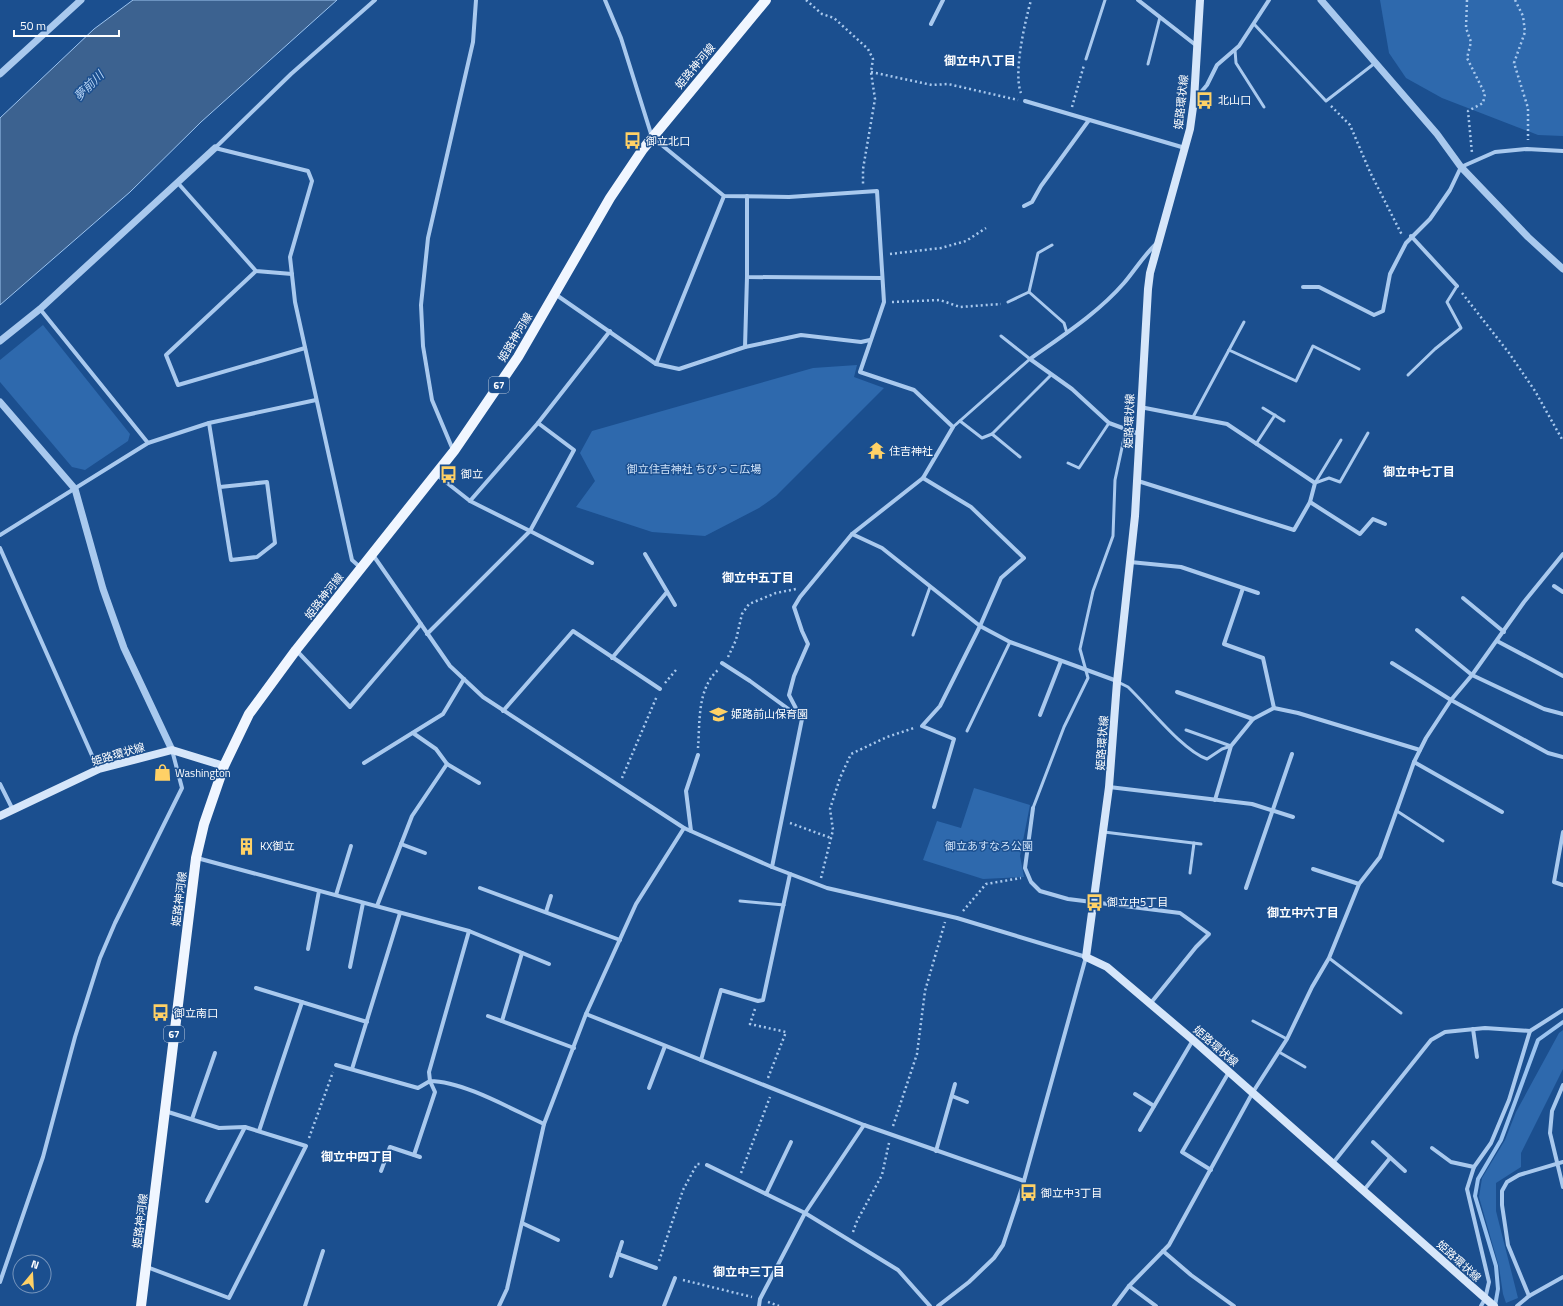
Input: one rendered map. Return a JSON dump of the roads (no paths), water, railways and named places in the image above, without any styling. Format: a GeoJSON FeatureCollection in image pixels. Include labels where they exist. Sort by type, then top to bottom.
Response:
{"type":"FeatureCollection","features":[{"type":"Feature","properties":{"kind":"main road","name":"姫路神河線"},"geometry":{"type":"LineString","coordinates":[[141,1306],[196,858],[204,824],[224,766],[249,714],[296,650],[454,451],[518,357],[554,293],[621,182],[652,137],[766,0]]}},
{"type":"Feature","properties":{"kind":"main road","name":"姫路環状線"},"geometry":{"type":"LineString","coordinates":[[1200,0],[1194,100],[1185,148],[1148,289],[1140,407],[1138,481],[1117,682],[1109,787],[1086,957],[1106,966],[1193,1040],[1364,1190],[1488,1303]]}},
{"type":"Feature","properties":{"kind":"main road","name":"姫路環状線"},"geometry":{"type":"LineString","coordinates":[[0,816],[99,769],[172,750]]}},
{"type":"Feature","properties":{"kind":"main road"},"geometry":{"type":"LineString","coordinates":[[172,750],[224,766]]}},
{"type":"Feature","properties":{"kind":"street"},"geometry":{"type":"LineString","coordinates":[[0,74],[81,0]]}},
{"type":"Feature","properties":{"kind":"street"},"geometry":{"type":"LineString","coordinates":[[0,341],[40,309],[215,148],[291,74],[375,0]]}},
{"type":"Feature","properties":{"kind":"street"},"geometry":{"type":"LineString","coordinates":[[454,451],[432,400],[423,346],[421,306],[428,238],[473,42],[476,0]]}},
{"type":"Feature","properties":{"kind":"street"},"geometry":{"type":"LineString","coordinates":[[605,0],[622,38],[652,137],[724,196],[789,197],[877,191],[884,302],[860,372],[914,390],[953,427],[923,478],[852,534],[808,586],[794,606],[802,632],[808,644],[794,676],[789,695],[802,719],[780,820],[772,867]]}},
{"type":"Feature","properties":{"kind":"street"},"geometry":{"type":"LineString","coordinates":[[931,24],[943,0]]}},
{"type":"Feature","properties":{"kind":"street"},"geometry":{"type":"LineString","coordinates":[[1138,0],[1197,46]]}},
{"type":"Feature","properties":{"kind":"street"},"geometry":{"type":"LineString","coordinates":[[1194,100],[1207,85],[1217,65],[1240,46],[1269,0]]}},
{"type":"Feature","properties":{"kind":"street"},"geometry":{"type":"LineString","coordinates":[[1321,0],[1437,134],[1462,167],[1528,237],[1563,269]]}},
{"type":"Feature","properties":{"kind":"street"},"geometry":{"type":"LineString","coordinates":[[1025,102],[1185,148]]}},
{"type":"Feature","properties":{"kind":"street"},"geometry":{"type":"LineString","coordinates":[[1024,206],[1032,202],[1041,186],[1089,120]]}},
{"type":"Feature","properties":{"kind":"street"},"geometry":{"type":"LineString","coordinates":[[215,148],[308,171],[312,181],[290,257],[295,302],[352,560],[361,568]]}},
{"type":"Feature","properties":{"kind":"street"},"geometry":{"type":"LineString","coordinates":[[1303,287],[1319,286],[1374,315],[1383,310],[1390,274],[1406,243],[1411,236],[1430,219],[1450,190],[1462,167],[1472,161],[1495,152],[1527,149],[1563,151]]}},
{"type":"Feature","properties":{"kind":"street"},"geometry":{"type":"LineString","coordinates":[[178,182],[256,271],[292,274]]}},
{"type":"Feature","properties":{"kind":"street"},"geometry":{"type":"LineString","coordinates":[[656,364],[724,196]]}},
{"type":"Feature","properties":{"kind":"street"},"geometry":{"type":"LineString","coordinates":[[745,346],[747,196]]}},
{"type":"Feature","properties":{"kind":"street"},"geometry":{"type":"LineString","coordinates":[[1411,236],[1457,286]]}},
{"type":"Feature","properties":{"kind":"street"},"geometry":{"type":"LineString","coordinates":[[1140,434],[1109,423],[1072,389],[1030,359],[1067,333],[1123,284],[1146,253],[1160,240]]}},
{"type":"Feature","properties":{"kind":"street"},"geometry":{"type":"LineString","coordinates":[[256,271],[166,355],[178,385],[305,348]]}},
{"type":"Feature","properties":{"kind":"street"},"geometry":{"type":"LineString","coordinates":[[747,277],[882,278]]}},
{"type":"Feature","properties":{"kind":"street"},"geometry":{"type":"LineString","coordinates":[[554,293],[656,364],[679,369],[745,346],[801,335],[861,342],[870,340]]}},
{"type":"Feature","properties":{"kind":"street"},"geometry":{"type":"LineString","coordinates":[[40,309],[148,443]]}},
{"type":"Feature","properties":{"kind":"street"},"geometry":{"type":"LineString","coordinates":[[470,501],[538,423],[610,331]]}},
{"type":"Feature","properties":{"kind":"street"},"geometry":{"type":"LineString","coordinates":[[0,535],[148,443],[210,423],[316,400]]}},
{"type":"Feature","properties":{"kind":"street"},"geometry":{"type":"LineString","coordinates":[[0,402],[75,489],[102,589],[124,648],[172,750],[182,788],[114,923],[100,958],[75,1037],[43,1157],[0,1282]]}},
{"type":"Feature","properties":{"kind":"street"},"geometry":{"type":"LineString","coordinates":[[1138,481],[1294,530],[1310,502],[1315,483],[1227,424],[1140,407]]}},
{"type":"Feature","properties":{"kind":"street"},"geometry":{"type":"LineString","coordinates":[[210,423],[231,560],[257,557],[275,543],[268,482],[220,487]]}},
{"type":"Feature","properties":{"kind":"street"},"geometry":{"type":"LineString","coordinates":[[427,634],[530,531],[574,450],[538,423]]}},
{"type":"Feature","properties":{"kind":"street"},"geometry":{"type":"LineString","coordinates":[[436,474],[470,501],[592,563]]}},
{"type":"Feature","properties":{"kind":"street"},"geometry":{"type":"LineString","coordinates":[[923,478],[971,507],[1024,558],[1000,578],[980,626],[940,706],[922,726],[954,739],[934,808]]}},
{"type":"Feature","properties":{"kind":"street"},"geometry":{"type":"LineString","coordinates":[[1310,502],[1360,534],[1373,519],[1385,524]]}},
{"type":"Feature","properties":{"kind":"street"},"geometry":{"type":"LineString","coordinates":[[852,534],[882,548],[980,626],[1010,642],[1117,682]]}},
{"type":"Feature","properties":{"kind":"street"},"geometry":{"type":"LineString","coordinates":[[0,548],[99,769]]}},
{"type":"Feature","properties":{"kind":"street"},"geometry":{"type":"LineString","coordinates":[[373,554],[450,666],[483,697],[684,828],[772,867],[820,885],[957,918],[1086,957],[1010,1229],[1003,1245],[994,1258],[969,1282],[938,1306]]}},
{"type":"Feature","properties":{"kind":"street"},"geometry":{"type":"LineString","coordinates":[[645,554],[675,606]]}},
{"type":"Feature","properties":{"kind":"street"},"geometry":{"type":"LineString","coordinates":[[1114,1306],[1129,1286],[1169,1245],[1253,1092],[1287,1039],[1329,958],[1359,884],[1380,857],[1414,762],[1420,750],[1451,700],[1472,675],[1563,554]]}},
{"type":"Feature","properties":{"kind":"street"},"geometry":{"type":"LineString","coordinates":[[1130,562],[1181,566],[1258,593]]}},
{"type":"Feature","properties":{"kind":"street"},"geometry":{"type":"LineString","coordinates":[[1554,586],[1563,592]]}},
{"type":"Feature","properties":{"kind":"street"},"geometry":{"type":"LineString","coordinates":[[1243,588],[1224,644],[1263,658],[1274,708]]}},
{"type":"Feature","properties":{"kind":"street"},"geometry":{"type":"LineString","coordinates":[[612,658],[667,592]]}},
{"type":"Feature","properties":{"kind":"street"},"geometry":{"type":"LineString","coordinates":[[1463,598],[1504,632]]}},
{"type":"Feature","properties":{"kind":"street"},"geometry":{"type":"LineString","coordinates":[[296,650],[350,707],[421,624]]}},
{"type":"Feature","properties":{"kind":"street"},"geometry":{"type":"LineString","coordinates":[[1417,630],[1472,675],[1544,709],[1563,714]]}},
{"type":"Feature","properties":{"kind":"street"},"geometry":{"type":"LineString","coordinates":[[503,711],[573,631],[660,689]]}},
{"type":"Feature","properties":{"kind":"street"},"geometry":{"type":"LineString","coordinates":[[1497,641],[1563,676]]}},
{"type":"Feature","properties":{"kind":"street"},"geometry":{"type":"LineString","coordinates":[[1040,715],[1061,661]]}},
{"type":"Feature","properties":{"kind":"street"},"geometry":{"type":"LineString","coordinates":[[1392,663],[1451,700],[1548,753],[1563,756]]}},
{"type":"Feature","properties":{"kind":"street"},"geometry":{"type":"LineString","coordinates":[[723,664],[802,719]]}},
{"type":"Feature","properties":{"kind":"street"},"geometry":{"type":"LineString","coordinates":[[364,763],[443,714],[464,679]]}},
{"type":"Feature","properties":{"kind":"street"},"geometry":{"type":"LineString","coordinates":[[1177,692],[1253,719]]}},
{"type":"Feature","properties":{"kind":"street"},"geometry":{"type":"LineString","coordinates":[[1215,800],[1231,746],[1253,719],[1274,708],[1298,712],[1420,750]]}},
{"type":"Feature","properties":{"kind":"street"},"geometry":{"type":"LineString","coordinates":[[413,733],[436,749],[447,764],[479,783]]}},
{"type":"Feature","properties":{"kind":"street"},"geometry":{"type":"LineString","coordinates":[[691,831],[686,791],[698,754]]}},
{"type":"Feature","properties":{"kind":"street"},"geometry":{"type":"LineString","coordinates":[[1246,888],[1292,754]]}},
{"type":"Feature","properties":{"kind":"street"},"geometry":{"type":"LineString","coordinates":[[1414,762],[1502,812]]}},
{"type":"Feature","properties":{"kind":"street"},"geometry":{"type":"LineString","coordinates":[[376,906],[412,816],[447,764]]}},
{"type":"Feature","properties":{"kind":"street"},"geometry":{"type":"LineString","coordinates":[[0,784],[13,810]]}},
{"type":"Feature","properties":{"kind":"street"},"geometry":{"type":"LineString","coordinates":[[1109,787],[1252,804],[1293,817]]}},
{"type":"Feature","properties":{"kind":"street"},"geometry":{"type":"LineString","coordinates":[[1034,808],[1025,868],[1031,882],[1040,891],[1068,899],[1180,913],[1209,934],[1150,1004]]}},
{"type":"Feature","properties":{"kind":"street"},"geometry":{"type":"LineString","coordinates":[[500,1306],[507,1289],[544,1124],[586,1014],[636,904],[684,828]]}},
{"type":"Feature","properties":{"kind":"street"},"geometry":{"type":"LineString","coordinates":[[1563,832],[1554,882],[1563,885]]}},
{"type":"Feature","properties":{"kind":"street"},"geometry":{"type":"LineString","coordinates":[[401,844],[426,853]]}},
{"type":"Feature","properties":{"kind":"street"},"geometry":{"type":"LineString","coordinates":[[336,895],[351,846]]}},
{"type":"Feature","properties":{"kind":"street"},"geometry":{"type":"LineString","coordinates":[[196,858],[469,931],[549,964]]}},
{"type":"Feature","properties":{"kind":"street"},"geometry":{"type":"LineString","coordinates":[[1313,869],[1359,884]]}},
{"type":"Feature","properties":{"kind":"street"},"geometry":{"type":"LineString","coordinates":[[701,1060],[721,990],[758,1001],[763,1000],[790,874]]}},
{"type":"Feature","properties":{"kind":"street"},"geometry":{"type":"LineString","coordinates":[[480,888],[620,940]]}},
{"type":"Feature","properties":{"kind":"street"},"geometry":{"type":"LineString","coordinates":[[308,949],[319,891]]}},
{"type":"Feature","properties":{"kind":"street"},"geometry":{"type":"LineString","coordinates":[[546,912],[551,896]]}},
{"type":"Feature","properties":{"kind":"street"},"geometry":{"type":"LineString","coordinates":[[350,967],[363,903]]}},
{"type":"Feature","properties":{"kind":"street"},"geometry":{"type":"LineString","coordinates":[[352,1069],[400,913]]}},
{"type":"Feature","properties":{"kind":"street"},"geometry":{"type":"LineString","coordinates":[[414,1155],[435,1092],[430,1081],[429,1072],[469,931]]}},
{"type":"Feature","properties":{"kind":"street"},"geometry":{"type":"LineString","coordinates":[[502,1021],[522,953]]}},
{"type":"Feature","properties":{"kind":"street"},"geometry":{"type":"LineString","coordinates":[[256,988],[367,1022]]}},
{"type":"Feature","properties":{"kind":"street"},"geometry":{"type":"LineString","coordinates":[[259,1131],[302,1002]]}},
{"type":"Feature","properties":{"kind":"street"},"geometry":{"type":"LineString","coordinates":[[1333,1163],[1431,1040],[1445,1032],[1473,1029],[1485,1028],[1530,1031],[1563,1010]]}},
{"type":"Feature","properties":{"kind":"street"},"geometry":{"type":"LineString","coordinates":[[586,1014],[864,1125],[1024,1181]]}},
{"type":"Feature","properties":{"kind":"street"},"geometry":{"type":"LineString","coordinates":[[488,1016],[574,1048]]}},
{"type":"Feature","properties":{"kind":"street"},"geometry":{"type":"LineString","coordinates":[[1473,1029],[1477,1057]]}},
{"type":"Feature","properties":{"kind":"street"},"geometry":{"type":"LineString","coordinates":[[1488,1303],[1489,1282],[1467,1189],[1474,1167],[1491,1143],[1503,1114],[1530,1031]]}},
{"type":"Feature","properties":{"kind":"street"},"geometry":{"type":"LineString","coordinates":[[1140,1130],[1193,1040]]}},
{"type":"Feature","properties":{"kind":"street"},"geometry":{"type":"LineString","coordinates":[[649,1088],[665,1046]]}},
{"type":"Feature","properties":{"kind":"street"},"geometry":{"type":"LineString","coordinates":[[192,1119],[215,1053]]}},
{"type":"Feature","properties":{"kind":"street"},"geometry":{"type":"LineString","coordinates":[[336,1065],[418,1088],[430,1081],[440,1081],[473,1092],[544,1124]]}},
{"type":"Feature","properties":{"kind":"street"},"geometry":{"type":"LineString","coordinates":[[1211,1170],[1182,1152],[1229,1071]]}},
{"type":"Feature","properties":{"kind":"street"},"geometry":{"type":"LineString","coordinates":[[936,1151],[955,1084]]}},
{"type":"Feature","properties":{"kind":"street"},"geometry":{"type":"LineString","coordinates":[[1563,1085],[1552,1111],[1550,1133],[1563,1188]]}},
{"type":"Feature","properties":{"kind":"street"},"geometry":{"type":"LineString","coordinates":[[1135,1094],[1154,1106]]}},
{"type":"Feature","properties":{"kind":"street"},"geometry":{"type":"LineString","coordinates":[[952,1096],[967,1102]]}},
{"type":"Feature","properties":{"kind":"street"},"geometry":{"type":"LineString","coordinates":[[146,1267],[229,1298],[306,1146],[245,1127],[219,1128],[165,1111]]}},
{"type":"Feature","properties":{"kind":"street"},"geometry":{"type":"LineString","coordinates":[[759,1306],[760,1299],[805,1213],[864,1125]]}},
{"type":"Feature","properties":{"kind":"street"},"geometry":{"type":"LineString","coordinates":[[207,1201],[245,1127]]}},
{"type":"Feature","properties":{"kind":"street"},"geometry":{"type":"LineString","coordinates":[[766,1194],[791,1142]]}},
{"type":"Feature","properties":{"kind":"street"},"geometry":{"type":"LineString","coordinates":[[1373,1142],[1405,1171]]}},
{"type":"Feature","properties":{"kind":"street"},"geometry":{"type":"LineString","coordinates":[[381,1171],[390,1147],[420,1157]]}},
{"type":"Feature","properties":{"kind":"street"},"geometry":{"type":"LineString","coordinates":[[1432,1148],[1451,1162],[1474,1167]]}},
{"type":"Feature","properties":{"kind":"street"},"geometry":{"type":"LineString","coordinates":[[1364,1190],[1390,1158]]}},
{"type":"Feature","properties":{"kind":"street"},"geometry":{"type":"LineString","coordinates":[[1529,1296],[1508,1245],[1502,1205],[1502,1191],[1508,1182],[1519,1175],[1563,1162]]}},
{"type":"Feature","properties":{"kind":"street"},"geometry":{"type":"LineString","coordinates":[[707,1165],[805,1213],[898,1270],[930,1306]]}},
{"type":"Feature","properties":{"kind":"street"},"geometry":{"type":"LineString","coordinates":[[522,1223],[558,1240]]}},
{"type":"Feature","properties":{"kind":"street"},"geometry":{"type":"LineString","coordinates":[[611,1276],[622,1242]]}},
{"type":"Feature","properties":{"kind":"street"},"geometry":{"type":"LineString","coordinates":[[305,1306],[323,1251]]}},
{"type":"Feature","properties":{"kind":"street"},"geometry":{"type":"LineString","coordinates":[[1163,1251],[1191,1275],[1234,1306]]}},
{"type":"Feature","properties":{"kind":"street"},"geometry":{"type":"LineString","coordinates":[[618,1254],[656,1268]]}},
{"type":"Feature","properties":{"kind":"street"},"geometry":{"type":"LineString","coordinates":[[1517,1306],[1529,1296],[1563,1277]]}},
{"type":"Feature","properties":{"kind":"street"},"geometry":{"type":"LineString","coordinates":[[664,1306],[675,1278]]}},
{"type":"Feature","properties":{"kind":"street"},"geometry":{"type":"LineString","coordinates":[[1129,1286],[1156,1306]]}},
{"type":"Feature","properties":{"kind":"lane"},"geometry":{"type":"LineString","coordinates":[[1086,59],[1105,0]]}},
{"type":"Feature","properties":{"kind":"lane"},"geometry":{"type":"LineString","coordinates":[[1148,64],[1160,17]]}},
{"type":"Feature","properties":{"kind":"lane"},"geometry":{"type":"LineString","coordinates":[[1254,24],[1326,101],[1375,63]]}},
{"type":"Feature","properties":{"kind":"lane"},"geometry":{"type":"LineString","coordinates":[[1235,50],[1236,62],[1264,107]]}},
{"type":"Feature","properties":{"kind":"lane"},"geometry":{"type":"LineString","coordinates":[[1029,292],[1038,253],[1052,245]]}},
{"type":"Feature","properties":{"kind":"lane"},"geometry":{"type":"LineString","coordinates":[[1408,375],[1435,349],[1461,328],[1447,302],[1457,286]]}},
{"type":"Feature","properties":{"kind":"lane"},"geometry":{"type":"LineString","coordinates":[[1029,292],[1064,323],[1067,333]]}},
{"type":"Feature","properties":{"kind":"lane"},"geometry":{"type":"LineString","coordinates":[[1008,302],[1029,292]]}},
{"type":"Feature","properties":{"kind":"lane"},"geometry":{"type":"LineString","coordinates":[[1193,417],[1244,322]]}},
{"type":"Feature","properties":{"kind":"lane"},"geometry":{"type":"LineString","coordinates":[[953,427],[1030,359],[1001,336]]}},
{"type":"Feature","properties":{"kind":"lane"},"geometry":{"type":"LineString","coordinates":[[1229,350],[1296,381],[1313,346],[1359,369]]}},
{"type":"Feature","properties":{"kind":"lane"},"geometry":{"type":"LineString","coordinates":[[960,421],[982,438],[992,434],[1051,375]]}},
{"type":"Feature","properties":{"kind":"lane"},"geometry":{"type":"LineString","coordinates":[[1263,408],[1284,421]]}},
{"type":"Feature","properties":{"kind":"lane"},"geometry":{"type":"LineString","coordinates":[[1256,444],[1274,415]]}},
{"type":"Feature","properties":{"kind":"lane"},"geometry":{"type":"LineString","coordinates":[[1068,462],[1079,468],[1109,423]]}},
{"type":"Feature","properties":{"kind":"lane"},"geometry":{"type":"LineString","coordinates":[[1034,808],[1064,727],[1088,678],[1080,649],[1094,591],[1113,536],[1115,480],[1126,429]]}},
{"type":"Feature","properties":{"kind":"lane"},"geometry":{"type":"LineString","coordinates":[[992,434],[1020,457]]}},
{"type":"Feature","properties":{"kind":"lane"},"geometry":{"type":"LineString","coordinates":[[1315,483],[1329,478],[1340,482],[1368,434]]}},
{"type":"Feature","properties":{"kind":"lane"},"geometry":{"type":"LineString","coordinates":[[1315,483],[1341,440]]}},
{"type":"Feature","properties":{"kind":"lane"},"geometry":{"type":"LineString","coordinates":[[913,635],[930,587]]}},
{"type":"Feature","properties":{"kind":"lane"},"geometry":{"type":"LineString","coordinates":[[967,731],[1010,642]]}},
{"type":"Feature","properties":{"kind":"lane"},"geometry":{"type":"LineString","coordinates":[[1117,682],[1128,687],[1188,747],[1200,756],[1207,759],[1222,749],[1231,746]]}},
{"type":"Feature","properties":{"kind":"lane"},"geometry":{"type":"LineString","coordinates":[[1186,730],[1231,746]]}},
{"type":"Feature","properties":{"kind":"lane"},"geometry":{"type":"LineString","coordinates":[[1397,811],[1443,840]]}},
{"type":"Feature","properties":{"kind":"lane"},"geometry":{"type":"LineString","coordinates":[[1103,832],[1201,844]]}},
{"type":"Feature","properties":{"kind":"lane"},"geometry":{"type":"LineString","coordinates":[[1190,873],[1194,843]]}},
{"type":"Feature","properties":{"kind":"lane"},"geometry":{"type":"LineString","coordinates":[[740,901],[784,905]]}},
{"type":"Feature","properties":{"kind":"lane"},"geometry":{"type":"LineString","coordinates":[[1329,958],[1401,1013]]}},
{"type":"Feature","properties":{"kind":"lane"},"geometry":{"type":"LineString","coordinates":[[1253,1021],[1287,1039]]}},
{"type":"Feature","properties":{"kind":"lane"},"geometry":{"type":"LineString","coordinates":[[1278,1052],[1304,1067]]}},
{"type":"Feature","properties":{"kind":"water","name":"夢前川"},"geometry":{"type":"Polygon","coordinates":[[[133,0],[337,0],[201,122],[130,192],[0,305],[0,118],[94,29],[133,0]]]}},
{"type":"Feature","properties":{"kind":"waterway"},"geometry":{"type":"LineString","coordinates":[[1495,1306],[1498,1289],[1496,1266],[1475,1196],[1478,1179],[1501,1140],[1538,1040],[1563,1022]]}},
{"type":"Feature","properties":{"kind":"place","name":"北山口"},"geometry":{"type":"Point","coordinates":[1205,100]}},
{"type":"Feature","properties":{"kind":"place","name":"御立北口"},"geometry":{"type":"Point","coordinates":[633,141]}},
{"type":"Feature","properties":{"kind":"place","name":"住吉神社"},"geometry":{"type":"Point","coordinates":[876,451]}},
{"type":"Feature","properties":{"kind":"place","name":"御立"},"geometry":{"type":"Point","coordinates":[448,474]}},
{"type":"Feature","properties":{"kind":"place","name":"姫路前山保育園"},"geometry":{"type":"Point","coordinates":[718,714]}},
{"type":"Feature","properties":{"kind":"place","name":"Washington"},"geometry":{"type":"Point","coordinates":[162,773]}},
{"type":"Feature","properties":{"kind":"place","name":"KX御立"},"geometry":{"type":"Point","coordinates":[247,846]}},
{"type":"Feature","properties":{"kind":"place","name":"御立中5丁目"},"geometry":{"type":"Point","coordinates":[1094,902]}},
{"type":"Feature","properties":{"kind":"place","name":"御立南口"},"geometry":{"type":"Point","coordinates":[161,1013]}},
{"type":"Feature","properties":{"kind":"place","name":"御立中3丁目"},"geometry":{"type":"Point","coordinates":[1028,1193]}},
{"type":"Feature","properties":{"kind":"district","name":"御立中八丁目"},"geometry":{"type":"Point","coordinates":[980,61]}},
{"type":"Feature","properties":{"kind":"district","name":"御立中七丁目"},"geometry":{"type":"Point","coordinates":[1419,472]}},
{"type":"Feature","properties":{"kind":"district","name":"御立中五丁目"},"geometry":{"type":"Point","coordinates":[758,578]}},
{"type":"Feature","properties":{"kind":"district","name":"御立中六丁目"},"geometry":{"type":"Point","coordinates":[1303,913]}},
{"type":"Feature","properties":{"kind":"district","name":"御立中四丁目"},"geometry":{"type":"Point","coordinates":[357,1157]}},
{"type":"Feature","properties":{"kind":"district","name":"御立中三丁目"},"geometry":{"type":"Point","coordinates":[749,1272]}},
{"type":"Feature","properties":{"kind":"park label","name":"御立住吉神社 ちびっこ広場"},"geometry":{"type":"Point","coordinates":[694,469]}},
{"type":"Feature","properties":{"kind":"park label","name":"御立あすなろ公園"},"geometry":{"type":"Point","coordinates":[989,846]}}]}
